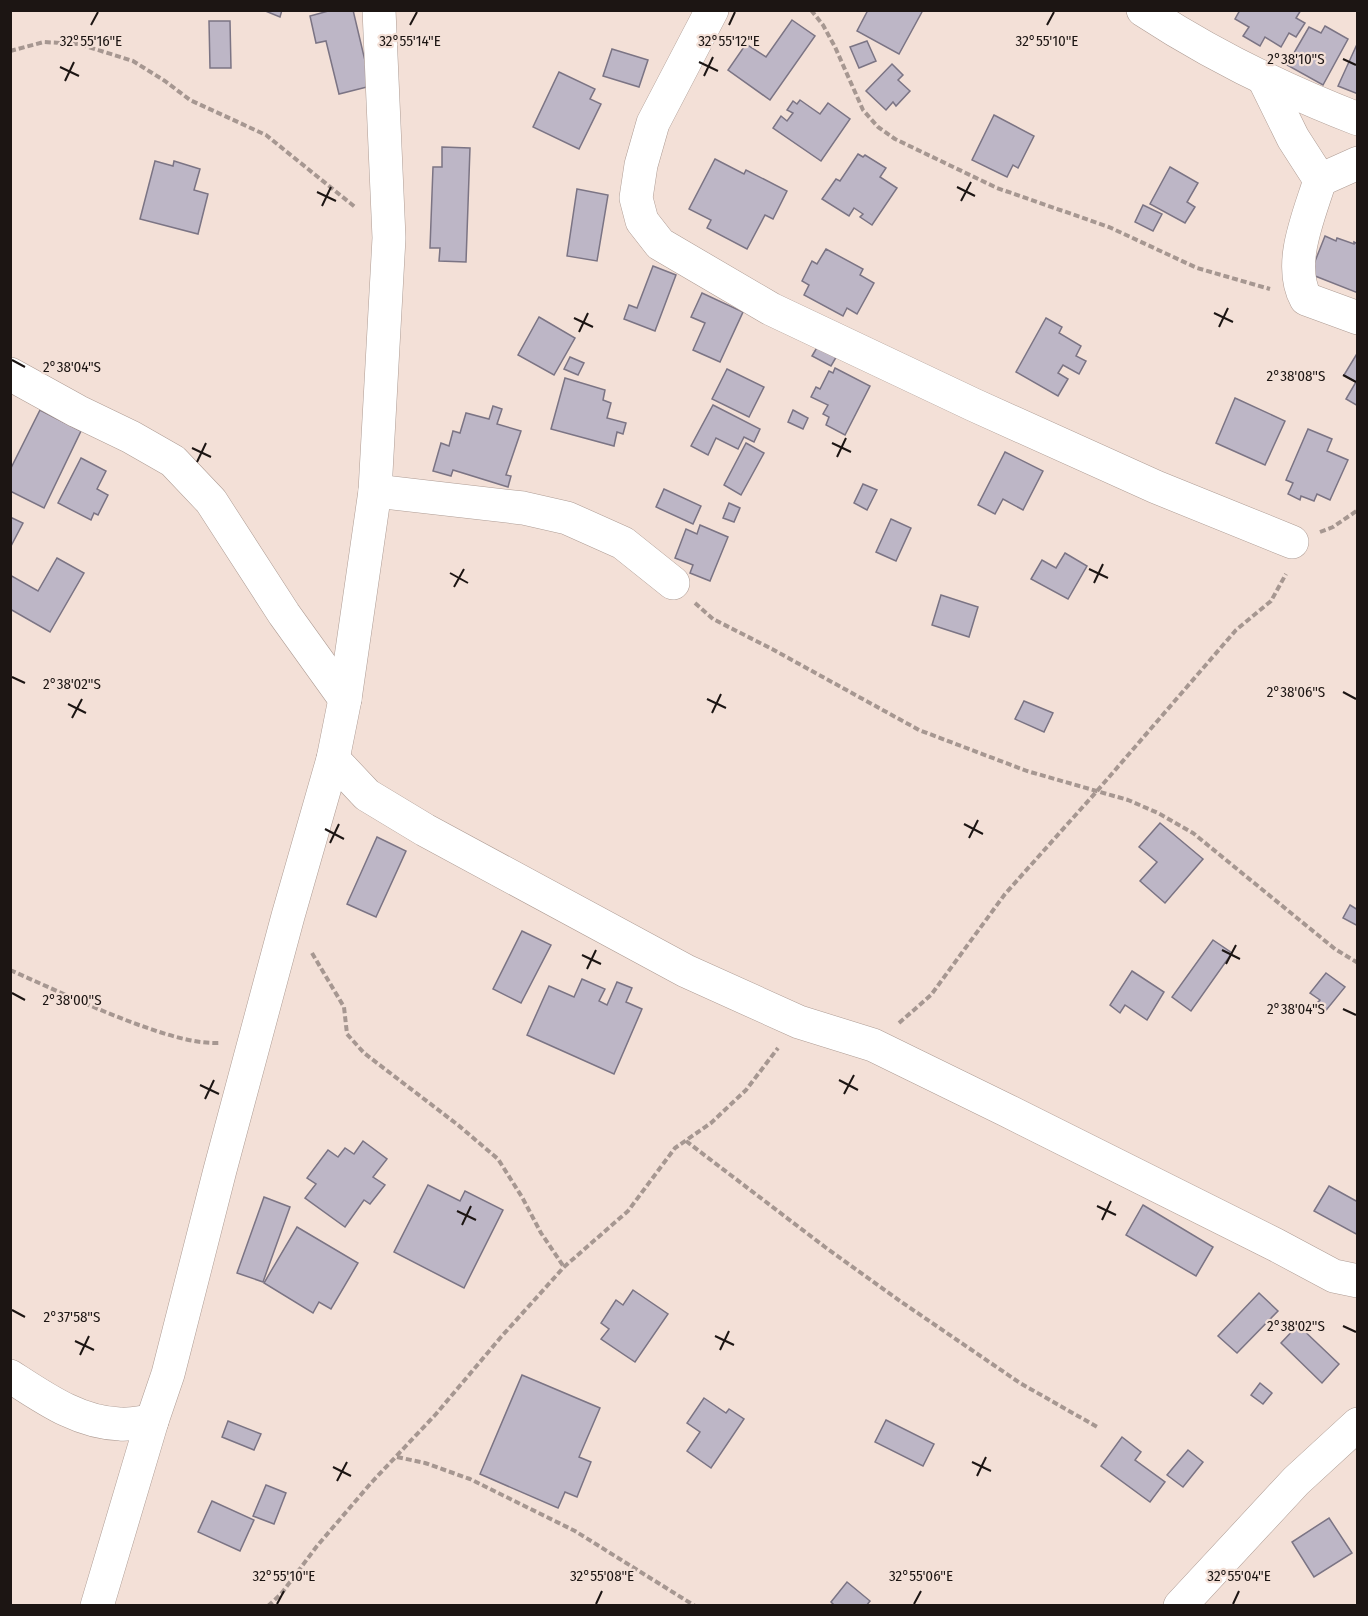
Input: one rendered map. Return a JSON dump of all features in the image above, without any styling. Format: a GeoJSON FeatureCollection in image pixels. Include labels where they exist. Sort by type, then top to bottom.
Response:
{"type":"FeatureCollection","features":[{"type":"Feature","properties":{"kind":"street"},"geometry":{"type":"LineString","coordinates":[[97,1605],[168,1374],[288,916],[333,759],[345,699],[375,491],[388,238],[378,10]]}},
{"type":"Feature","properties":{"kind":"street"},"geometry":{"type":"LineString","coordinates":[[712,10],[653,123],[641,165],[636,198],[642,221],[660,244],[781,315],[1156,487],[1292,542]]}},
{"type":"Feature","properties":{"kind":"street"},"geometry":{"type":"LineString","coordinates":[[1143,10],[1227,60],[1320,104],[1358,119]]}},
{"type":"Feature","properties":{"kind":"street"},"geometry":{"type":"LineString","coordinates":[[1263,77],[1293,138],[1320,180]]}},
{"type":"Feature","properties":{"kind":"street"},"geometry":{"type":"LineString","coordinates":[[1358,163],[1320,180],[1301,243],[1298,276],[1300,289],[1306,299],[1358,318]]}},
{"type":"Feature","properties":{"kind":"street"},"geometry":{"type":"LineString","coordinates":[[10,374],[173,461],[212,501],[284,614],[345,699]]}},
{"type":"Feature","properties":{"kind":"street"},"geometry":{"type":"LineString","coordinates":[[375,491],[523,508],[567,518],[623,543],[673,583]]}},
{"type":"Feature","properties":{"kind":"street"},"geometry":{"type":"LineString","coordinates":[[333,759],[367,795],[425,830],[686,971],[799,1022],[873,1046],[1017,1115],[1334,1276],[1358,1281]]}},
{"type":"Feature","properties":{"kind":"street"},"geometry":{"type":"LineString","coordinates":[[10,1376],[45,1399],[86,1419],[120,1424],[152,1421]]}},
{"type":"Feature","properties":{"kind":"street"},"geometry":{"type":"LineString","coordinates":[[1180,1605],[1296,1481],[1358,1424]]}},
{"type":"Feature","properties":{"kind":"path"},"geometry":{"type":"LineString","coordinates":[[811,10],[835,46],[863,110],[879,127],[895,139],[997,188],[1109,227],[1197,268],[1306,299]]}},
{"type":"Feature","properties":{"kind":"path"},"geometry":{"type":"LineString","coordinates":[[10,51],[44,42],[79,44],[133,61],[190,100],[266,135],[343,197],[388,238]]}},
{"type":"Feature","properties":{"kind":"path"},"geometry":{"type":"LineString","coordinates":[[873,1046],[931,995],[1005,894],[1236,630],[1271,600],[1286,574],[1292,542],[1333,527],[1357,511]]}},
{"type":"Feature","properties":{"kind":"path"},"geometry":{"type":"LineString","coordinates":[[673,583],[713,619],[919,730],[1026,771],[1128,800],[1192,833],[1335,949],[1358,963]]}},
{"type":"Feature","properties":{"kind":"path"},"geometry":{"type":"LineString","coordinates":[[288,916],[344,1007],[347,1034],[364,1053],[458,1125],[498,1159],[541,1233],[564,1267]]}},
{"type":"Feature","properties":{"kind":"path"},"geometry":{"type":"LineString","coordinates":[[10,970],[103,1012],[163,1034],[207,1043],[255,1042]]}},
{"type":"Feature","properties":{"kind":"path"},"geometry":{"type":"LineString","coordinates":[[268,1605],[281,1594],[317,1546],[371,1483],[436,1414],[564,1267],[628,1211],[675,1148],[711,1123],[746,1090],[799,1022]]}},
{"type":"Feature","properties":{"kind":"path"},"geometry":{"type":"LineString","coordinates":[[686,1141],[900,1301],[1020,1383],[1099,1428]]}},
{"type":"Feature","properties":{"kind":"path"},"geometry":{"type":"LineString","coordinates":[[396,1456],[426,1463],[470,1479],[576,1531],[694,1605]]}},
{"type":"Feature","properties":{"kind":"building"},"geometry":{"type":"Polygon","coordinates":[[[263,10],[282,10],[280,17],[263,10]]]}},
{"type":"Feature","properties":{"kind":"building"},"geometry":{"type":"Polygon","coordinates":[[[332,10],[353,10],[371,86],[339,94],[326,41],[316,43],[310,16],[332,10]]]}},
{"type":"Feature","properties":{"kind":"building"},"geometry":{"type":"Polygon","coordinates":[[[868,10],[923,10],[899,54],[857,31],[868,10]]]}},
{"type":"Feature","properties":{"kind":"building"},"geometry":{"type":"Polygon","coordinates":[[[1240,10],[1301,10],[1296,18],[1305,23],[1296,37],[1289,33],[1281,47],[1265,37],[1260,46],[1243,36],[1249,27],[1235,19],[1240,10]]]}},
{"type":"Feature","properties":{"kind":"building"},"geometry":{"type":"Polygon","coordinates":[[[792,20],[815,36],[770,100],[728,70],[746,44],[766,57],[792,20]]]}},
{"type":"Feature","properties":{"kind":"building"},"geometry":{"type":"Polygon","coordinates":[[[209,21],[230,21],[231,68],[210,68],[209,21]]]}},
{"type":"Feature","properties":{"kind":"building"},"geometry":{"type":"Polygon","coordinates":[[[1325,26],[1348,39],[1323,85],[1287,65],[1309,27],[1321,33],[1325,26]]]}},
{"type":"Feature","properties":{"kind":"building"},"geometry":{"type":"Polygon","coordinates":[[[867,41],[876,61],[859,68],[850,47],[867,41]]]}},
{"type":"Feature","properties":{"kind":"building"},"geometry":{"type":"Polygon","coordinates":[[[1358,42],[1358,94],[1338,86],[1358,42]]]}},
{"type":"Feature","properties":{"kind":"building"},"geometry":{"type":"Polygon","coordinates":[[[612,49],[648,60],[639,87],[603,76],[612,49]]]}},
{"type":"Feature","properties":{"kind":"building"},"geometry":{"type":"Polygon","coordinates":[[[892,64],[903,75],[898,80],[910,91],[896,106],[893,102],[886,110],[866,91],[892,64]]]}},
{"type":"Feature","properties":{"kind":"building"},"geometry":{"type":"Polygon","coordinates":[[[559,72],[595,89],[590,99],[601,104],[579,149],[533,127],[559,72]]]}},
{"type":"Feature","properties":{"kind":"building"},"geometry":{"type":"Polygon","coordinates":[[[800,100],[820,114],[828,103],[850,119],[821,161],[773,128],[781,116],[787,121],[793,113],[787,110],[793,101],[797,104],[800,100]]]}},
{"type":"Feature","properties":{"kind":"building"},"geometry":{"type":"Polygon","coordinates":[[[994,115],[1034,136],[1018,168],[1013,165],[1007,177],[972,160],[994,115]]]}},
{"type":"Feature","properties":{"kind":"building"},"geometry":{"type":"Polygon","coordinates":[[[442,147],[470,148],[466,262],[439,261],[440,248],[430,248],[433,167],[442,167],[442,147]]]}},
{"type":"Feature","properties":{"kind":"building"},"geometry":{"type":"Polygon","coordinates":[[[858,154],[863,157],[865,155],[886,168],[880,177],[897,188],[872,225],[860,217],[863,214],[854,208],[849,216],[822,199],[836,179],[840,181],[858,154]]]}},
{"type":"Feature","properties":{"kind":"building"},"geometry":{"type":"Polygon","coordinates":[[[715,159],[744,174],[746,170],[787,191],[773,219],[765,215],[747,249],[707,228],[711,220],[689,209],[715,159]]]}},
{"type":"Feature","properties":{"kind":"building"},"geometry":{"type":"Polygon","coordinates":[[[155,161],[173,166],[174,161],[200,169],[194,190],[208,194],[198,234],[140,219],[155,161]]]}},
{"type":"Feature","properties":{"kind":"building"},"geometry":{"type":"Polygon","coordinates":[[[1170,167],[1198,183],[1187,202],[1195,207],[1185,223],[1150,204],[1170,167]]]}},
{"type":"Feature","properties":{"kind":"building"},"geometry":{"type":"Polygon","coordinates":[[[577,189],[608,195],[597,261],[567,256],[577,189]]]}},
{"type":"Feature","properties":{"kind":"building"},"geometry":{"type":"Polygon","coordinates":[[[1143,205],[1162,214],[1153,231],[1135,222],[1143,205]]]}},
{"type":"Feature","properties":{"kind":"building"},"geometry":{"type":"Polygon","coordinates":[[[1325,236],[1336,241],[1337,238],[1358,244],[1358,293],[1310,274],[1325,236]]]}},
{"type":"Feature","properties":{"kind":"building"},"geometry":{"type":"Polygon","coordinates":[[[826,249],[863,269],[860,275],[874,283],[857,314],[847,308],[843,316],[804,295],[809,285],[802,281],[812,261],[817,264],[826,249]]]}},
{"type":"Feature","properties":{"kind":"building"},"geometry":{"type":"Polygon","coordinates":[[[653,266],[676,275],[655,331],[624,319],[629,305],[637,308],[653,266]]]}},
{"type":"Feature","properties":{"kind":"building"},"geometry":{"type":"Polygon","coordinates":[[[702,293],[743,312],[720,362],[693,350],[705,323],[691,317],[702,293]]]}},
{"type":"Feature","properties":{"kind":"building"},"geometry":{"type":"Polygon","coordinates":[[[539,317],[575,338],[554,375],[518,355],[539,317]]]}},
{"type":"Feature","properties":{"kind":"building"},"geometry":{"type":"Polygon","coordinates":[[[1046,318],[1062,327],[1059,333],[1081,346],[1076,356],[1086,361],[1079,374],[1063,365],[1058,373],[1068,379],[1058,396],[1016,372],[1046,318]]]}},
{"type":"Feature","properties":{"kind":"building"},"geometry":{"type":"Polygon","coordinates":[[[819,344],[838,354],[831,366],[812,356],[819,344]]]}},
{"type":"Feature","properties":{"kind":"building"},"geometry":{"type":"Polygon","coordinates":[[[1358,352],[1358,406],[1346,399],[1356,382],[1344,375],[1358,352]]]}},
{"type":"Feature","properties":{"kind":"building"},"geometry":{"type":"Polygon","coordinates":[[[570,357],[584,363],[578,375],[564,369],[570,357]]]}},
{"type":"Feature","properties":{"kind":"building"},"geometry":{"type":"Polygon","coordinates":[[[835,368],[870,386],[845,435],[826,425],[829,417],[823,414],[828,405],[811,397],[816,387],[820,389],[829,371],[833,373],[835,368]]]}},
{"type":"Feature","properties":{"kind":"building"},"geometry":{"type":"Polygon","coordinates":[[[727,369],[764,387],[749,417],[712,399],[727,369]]]}},
{"type":"Feature","properties":{"kind":"building"},"geometry":{"type":"Polygon","coordinates":[[[565,378],[605,390],[603,400],[611,403],[607,418],[626,423],[623,434],[617,432],[614,446],[551,429],[565,378]]]}},
{"type":"Feature","properties":{"kind":"building"},"geometry":{"type":"Polygon","coordinates":[[[1235,398],[1285,421],[1265,465],[1216,443],[1235,398]]]}},
{"type":"Feature","properties":{"kind":"building"},"geometry":{"type":"Polygon","coordinates":[[[713,405],[760,429],[754,442],[744,437],[738,449],[716,438],[708,455],[691,446],[713,405]]]}},
{"type":"Feature","properties":{"kind":"building"},"geometry":{"type":"Polygon","coordinates":[[[493,406],[502,409],[497,424],[521,431],[506,475],[511,476],[508,487],[453,470],[451,476],[433,471],[441,443],[449,446],[453,431],[460,433],[466,413],[489,419],[493,406]]]}},
{"type":"Feature","properties":{"kind":"building"},"geometry":{"type":"Polygon","coordinates":[[[40,410],[81,431],[44,508],[10,491],[10,470],[40,410]]]}},
{"type":"Feature","properties":{"kind":"building"},"geometry":{"type":"Polygon","coordinates":[[[793,410],[808,418],[803,429],[788,422],[793,410]]]}},
{"type":"Feature","properties":{"kind":"building"},"geometry":{"type":"Polygon","coordinates":[[[1308,429],[1332,439],[1327,451],[1348,460],[1330,500],[1317,494],[1314,501],[1301,496],[1300,500],[1288,494],[1293,483],[1286,480],[1308,429]]]}},
{"type":"Feature","properties":{"kind":"building"},"geometry":{"type":"Polygon","coordinates":[[[746,443],[764,453],[741,495],[724,485],[746,443]]]}},
{"type":"Feature","properties":{"kind":"building"},"geometry":{"type":"Polygon","coordinates":[[[1005,452],[1043,471],[1023,510],[1003,499],[995,514],[978,505],[1005,452]]]}},
{"type":"Feature","properties":{"kind":"building"},"geometry":{"type":"Polygon","coordinates":[[[81,458],[106,471],[97,489],[108,495],[98,515],[94,513],[91,520],[58,503],[81,458]]]}},
{"type":"Feature","properties":{"kind":"building"},"geometry":{"type":"Polygon","coordinates":[[[863,484],[877,490],[867,510],[854,503],[863,484]]]}},
{"type":"Feature","properties":{"kind":"building"},"geometry":{"type":"Polygon","coordinates":[[[664,489],[701,506],[693,524],[656,507],[664,489]]]}},
{"type":"Feature","properties":{"kind":"building"},"geometry":{"type":"Polygon","coordinates":[[[729,503],[740,508],[734,522],[723,518],[729,503]]]}},
{"type":"Feature","properties":{"kind":"building"},"geometry":{"type":"Polygon","coordinates":[[[10,517],[23,523],[10,548],[10,517]]]}},
{"type":"Feature","properties":{"kind":"building"},"geometry":{"type":"Polygon","coordinates":[[[891,519],[911,528],[896,561],[876,552],[891,519]]]}},
{"type":"Feature","properties":{"kind":"building"},"geometry":{"type":"Polygon","coordinates":[[[700,525],[728,537],[710,581],[690,573],[693,565],[675,558],[686,529],[697,534],[700,525]]]}},
{"type":"Feature","properties":{"kind":"building"},"geometry":{"type":"Polygon","coordinates":[[[1065,553],[1087,566],[1068,599],[1031,579],[1042,560],[1056,568],[1065,553]]]}},
{"type":"Feature","properties":{"kind":"building"},"geometry":{"type":"Polygon","coordinates":[[[57,558],[84,573],[50,632],[10,609],[10,575],[38,591],[57,558]]]}},
{"type":"Feature","properties":{"kind":"building"},"geometry":{"type":"Polygon","coordinates":[[[941,595],[978,607],[969,637],[932,625],[941,595]]]}},
{"type":"Feature","properties":{"kind":"building"},"geometry":{"type":"Polygon","coordinates":[[[1024,701],[1053,713],[1044,732],[1015,719],[1024,701]]]}},
{"type":"Feature","properties":{"kind":"building"},"geometry":{"type":"Polygon","coordinates":[[[1160,823],[1203,859],[1165,903],[1140,881],[1157,862],[1139,847],[1160,823]]]}},
{"type":"Feature","properties":{"kind":"building"},"geometry":{"type":"Polygon","coordinates":[[[377,837],[406,851],[376,917],[347,904],[377,837]]]}},
{"type":"Feature","properties":{"kind":"building"},"geometry":{"type":"Polygon","coordinates":[[[1350,905],[1358,910],[1358,926],[1343,918],[1350,905]]]}},
{"type":"Feature","properties":{"kind":"building"},"geometry":{"type":"Polygon","coordinates":[[[522,931],[551,945],[521,1003],[493,989],[522,931]]]}},
{"type":"Feature","properties":{"kind":"building"},"geometry":{"type":"Polygon","coordinates":[[[1213,940],[1232,953],[1191,1011],[1172,997],[1213,940]]]}},
{"type":"Feature","properties":{"kind":"building"},"geometry":{"type":"Polygon","coordinates":[[[1132,971],[1164,992],[1147,1020],[1125,1005],[1120,1013],[1110,1005],[1132,971]]]}},
{"type":"Feature","properties":{"kind":"building"},"geometry":{"type":"Polygon","coordinates":[[[1326,973],[1345,987],[1323,1014],[1314,1006],[1320,1000],[1310,993],[1326,973]]]}},
{"type":"Feature","properties":{"kind":"building"},"geometry":{"type":"Polygon","coordinates":[[[582,979],[605,989],[599,1001],[607,1005],[617,982],[632,988],[626,1002],[642,1009],[614,1074],[527,1035],[549,986],[574,997],[582,979]]]}},
{"type":"Feature","properties":{"kind":"building"},"geometry":{"type":"Polygon","coordinates":[[[363,1141],[387,1159],[373,1177],[385,1185],[370,1204],[364,1200],[345,1227],[305,1198],[316,1184],[307,1178],[328,1150],[338,1157],[345,1148],[354,1154],[363,1141]]]}},
{"type":"Feature","properties":{"kind":"building"},"geometry":{"type":"Polygon","coordinates":[[[428,1185],[460,1201],[465,1191],[503,1210],[464,1288],[394,1252],[428,1185]]]}},
{"type":"Feature","properties":{"kind":"building"},"geometry":{"type":"Polygon","coordinates":[[[1329,1186],[1358,1202],[1358,1235],[1314,1211],[1329,1186]]]}},
{"type":"Feature","properties":{"kind":"building"},"geometry":{"type":"Polygon","coordinates":[[[264,1197],[290,1207],[263,1282],[237,1273],[264,1197]]]}},
{"type":"Feature","properties":{"kind":"building"},"geometry":{"type":"Polygon","coordinates":[[[1143,1205],[1213,1247],[1196,1276],[1126,1235],[1143,1205]]]}},
{"type":"Feature","properties":{"kind":"building"},"geometry":{"type":"Polygon","coordinates":[[[297,1227],[358,1263],[331,1309],[319,1302],[313,1313],[264,1283],[297,1227]]]}},
{"type":"Feature","properties":{"kind":"building"},"geometry":{"type":"Polygon","coordinates":[[[633,1290],[668,1314],[635,1362],[601,1339],[609,1329],[601,1323],[616,1300],[623,1305],[633,1290]]]}},
{"type":"Feature","properties":{"kind":"building"},"geometry":{"type":"Polygon","coordinates":[[[1259,1293],[1278,1311],[1237,1353],[1218,1336],[1259,1293]]]}},
{"type":"Feature","properties":{"kind":"building"},"geometry":{"type":"Polygon","coordinates":[[[1298,1325],[1339,1364],[1322,1383],[1281,1343],[1298,1325]]]}},
{"type":"Feature","properties":{"kind":"building"},"geometry":{"type":"Polygon","coordinates":[[[522,1375],[600,1408],[579,1457],[591,1462],[577,1497],[565,1492],[558,1508],[480,1474],[522,1375]]]}},
{"type":"Feature","properties":{"kind":"building"},"geometry":{"type":"Polygon","coordinates":[[[1260,1383],[1272,1393],[1263,1404],[1251,1395],[1260,1383]]]}},
{"type":"Feature","properties":{"kind":"building"},"geometry":{"type":"Polygon","coordinates":[[[704,1398],[726,1413],[729,1409],[744,1419],[711,1468],[687,1451],[700,1432],[687,1423],[704,1398]]]}},
{"type":"Feature","properties":{"kind":"building"},"geometry":{"type":"Polygon","coordinates":[[[886,1420],[934,1444],[923,1466],[875,1442],[886,1420]]]}},
{"type":"Feature","properties":{"kind":"building"},"geometry":{"type":"Polygon","coordinates":[[[228,1421],[261,1434],[254,1450],[222,1437],[228,1421]]]}},
{"type":"Feature","properties":{"kind":"building"},"geometry":{"type":"Polygon","coordinates":[[[1122,1437],[1141,1452],[1135,1460],[1165,1482],[1150,1502],[1101,1466],[1122,1437]]]}},
{"type":"Feature","properties":{"kind":"building"},"geometry":{"type":"Polygon","coordinates":[[[1188,1450],[1203,1462],[1183,1487],[1167,1475],[1188,1450]]]}},
{"type":"Feature","properties":{"kind":"building"},"geometry":{"type":"Polygon","coordinates":[[[266,1485],[286,1493],[274,1524],[253,1516],[266,1485]]]}},
{"type":"Feature","properties":{"kind":"building"},"geometry":{"type":"Polygon","coordinates":[[[212,1501],[254,1520],[240,1551],[198,1532],[212,1501]]]}},
{"type":"Feature","properties":{"kind":"building"},"geometry":{"type":"Polygon","coordinates":[[[1329,1518],[1352,1553],[1314,1577],[1292,1542],[1329,1518]]]}},
{"type":"Feature","properties":{"kind":"building"},"geometry":{"type":"Polygon","coordinates":[[[847,1582],[870,1601],[866,1606],[835,1606],[831,1602],[847,1582]]]}}]}
